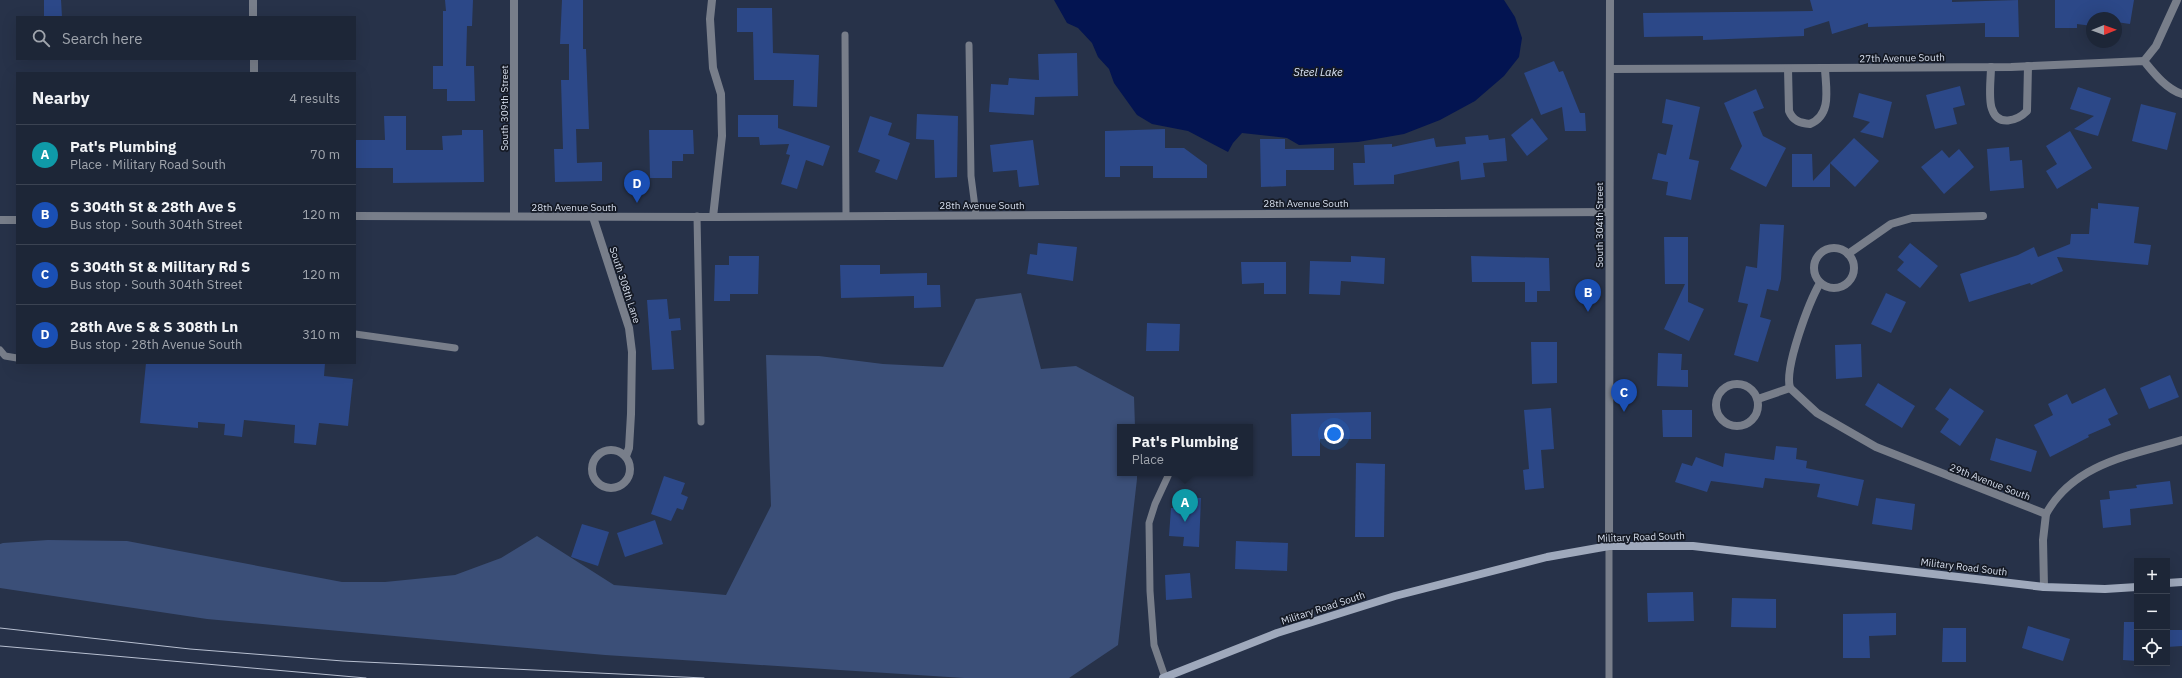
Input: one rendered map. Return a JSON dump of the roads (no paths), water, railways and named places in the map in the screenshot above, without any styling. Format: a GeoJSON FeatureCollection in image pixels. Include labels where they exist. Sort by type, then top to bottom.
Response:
{"type":"FeatureCollection","features":[{"type":"Feature","properties":{"kind":"main road","name":"Military Road South"},"geometry":{"type":"LineString","coordinates":[[1164,677],[1277,633],[1395,596],[1533,560],[1609,546],[1700,546],[2044,587],[2105,589],[2134,587]]}},
{"type":"Feature","properties":{"kind":"main road"},"geometry":{"type":"LineString","coordinates":[[2170,584],[2182,582]]}},
{"type":"Feature","properties":{"kind":"street"},"geometry":{"type":"LineString","coordinates":[[253,0],[253,16]]}},
{"type":"Feature","properties":{"kind":"street","name":"South 309th Street"},"geometry":{"type":"LineString","coordinates":[[514,0],[514,216]]}},
{"type":"Feature","properties":{"kind":"street"},"geometry":{"type":"LineString","coordinates":[[712,0],[710,19],[713,68],[721,94],[722,136],[713,217]]}},
{"type":"Feature","properties":{"kind":"street","name":"South 304th Street"},"geometry":{"type":"LineString","coordinates":[[1609,546],[1610,0]]}},
{"type":"Feature","properties":{"kind":"street"},"geometry":{"type":"LineString","coordinates":[[2177,0],[2156,46],[2144,61],[2158,78],[2176,92],[2182,94]]}},
{"type":"Feature","properties":{"kind":"street"},"geometry":{"type":"LineString","coordinates":[[254,60],[254,72]]}},
{"type":"Feature","properties":{"kind":"street","name":"27th Avenue South"},"geometry":{"type":"LineString","coordinates":[[1610,69],[1990,67],[2144,61]]}},
{"type":"Feature","properties":{"kind":"street"},"geometry":{"type":"LineString","coordinates":[[1990,67],[1992,108],[1996,116],[2001,119],[2005,121],[2014,121],[2027,110],[2028,66]]}},
{"type":"Feature","properties":{"kind":"street"},"geometry":{"type":"LineString","coordinates":[[1788,69],[1789,111],[1791,117],[1797,121],[1810,124],[1821,117],[1826,107],[1825,69]]}},
{"type":"Feature","properties":{"kind":"street","name":"28th Avenue South"},"geometry":{"type":"LineString","coordinates":[[356,216],[713,217],[1609,212]]}},
{"type":"Feature","properties":{"kind":"street"},"geometry":{"type":"LineString","coordinates":[[1848,254],[1891,224],[1912,218],[1983,216]]}},
{"type":"Feature","properties":{"kind":"street","name":"South 308th Lane"},"geometry":{"type":"LineString","coordinates":[[592,217],[629,328],[632,352],[630,448],[626,456],[631,468],[627,481],[616,488],[610,488],[598,483],[594,478],[592,466],[598,455],[609,450],[621,452],[626,456]]}},
{"type":"Feature","properties":{"kind":"street"},"geometry":{"type":"LineString","coordinates":[[0,220],[16,220]]}},
{"type":"Feature","properties":{"kind":"street"},"geometry":{"type":"LineString","coordinates":[[1834,248],[1840,249],[1848,254],[1853,264],[1853,270],[1849,281],[1838,288],[1826,286],[1820,283],[1814,271],[1814,264],[1821,253],[1834,248]]}},
{"type":"Feature","properties":{"kind":"street"},"geometry":{"type":"LineString","coordinates":[[1758,399],[1790,388],[1791,364],[1809,304],[1820,283]]}},
{"type":"Feature","properties":{"kind":"street"},"geometry":{"type":"LineString","coordinates":[[1735,384],[1749,387],[1758,399],[1758,406],[1754,419],[1743,426],[1729,425],[1723,422],[1716,410],[1718,396],[1722,390],[1735,384]]}},
{"type":"Feature","properties":{"kind":"street","name":"29th Avenue South"},"geometry":{"type":"LineString","coordinates":[[1790,388],[1817,413],[1876,447],[2046,514]]}},
{"type":"Feature","properties":{"kind":"street"},"geometry":{"type":"LineString","coordinates":[[2044,587],[2043,540],[2046,514],[2062,492],[2093,469],[2108,462],[2182,440]]}},
{"type":"Feature","properties":{"kind":"lane"},"geometry":{"type":"LineString","coordinates":[[845,35],[846,216]]}},
{"type":"Feature","properties":{"kind":"lane"},"geometry":{"type":"LineString","coordinates":[[969,46],[971,176],[976,215]]}},
{"type":"Feature","properties":{"kind":"lane"},"geometry":{"type":"LineString","coordinates":[[697,216],[701,422]]}},
{"type":"Feature","properties":{"kind":"lane"},"geometry":{"type":"LineString","coordinates":[[356,334],[455,348]]}},
{"type":"Feature","properties":{"kind":"lane"},"geometry":{"type":"LineString","coordinates":[[0,350],[5,356],[16,358]]}},
{"type":"Feature","properties":{"kind":"lane"},"geometry":{"type":"LineString","coordinates":[[1164,677],[1154,645],[1150,591],[1149,523],[1155,504],[1168,476]]}},
{"type":"Feature","properties":{"kind":"lane"},"geometry":{"type":"LineString","coordinates":[[1609,546],[1609,678]]}},
{"type":"Feature","properties":{"kind":"water","name":"Steel Lake"},"geometry":{"type":"Polygon","coordinates":[[[1054,0],[1504,0],[1515,17],[1522,38],[1519,57],[1504,76],[1475,101],[1440,120],[1404,134],[1358,142],[1299,145],[1287,138],[1242,133],[1233,143],[1228,152],[1188,131],[1152,124],[1137,115],[1114,83],[1109,69],[1098,57],[1092,43],[1078,28],[1067,23],[1054,0]]]}},
{"type":"Feature","properties":{"kind":"tram line"},"geometry":{"type":"LineString","coordinates":[[0,628],[190,649],[343,661],[704,678]]}},
{"type":"Feature","properties":{"kind":"tram line"},"geometry":{"type":"LineString","coordinates":[[0,646],[366,678]]}},
{"type":"Feature","properties":{"kind":"place","name":"28th Ave S & S 308th Ln"},"geometry":{"type":"Point","coordinates":[637,203]}},
{"type":"Feature","properties":{"kind":"place","name":"S 304th St & 28th Ave S"},"geometry":{"type":"Point","coordinates":[1588,312]}},
{"type":"Feature","properties":{"kind":"place","name":"S 304th St & Military Rd S"},"geometry":{"type":"Point","coordinates":[1624,412]}},
{"type":"Feature","properties":{"kind":"place","name":"Pat's Plumbing"},"geometry":{"type":"Point","coordinates":[1185,522]}}]}
